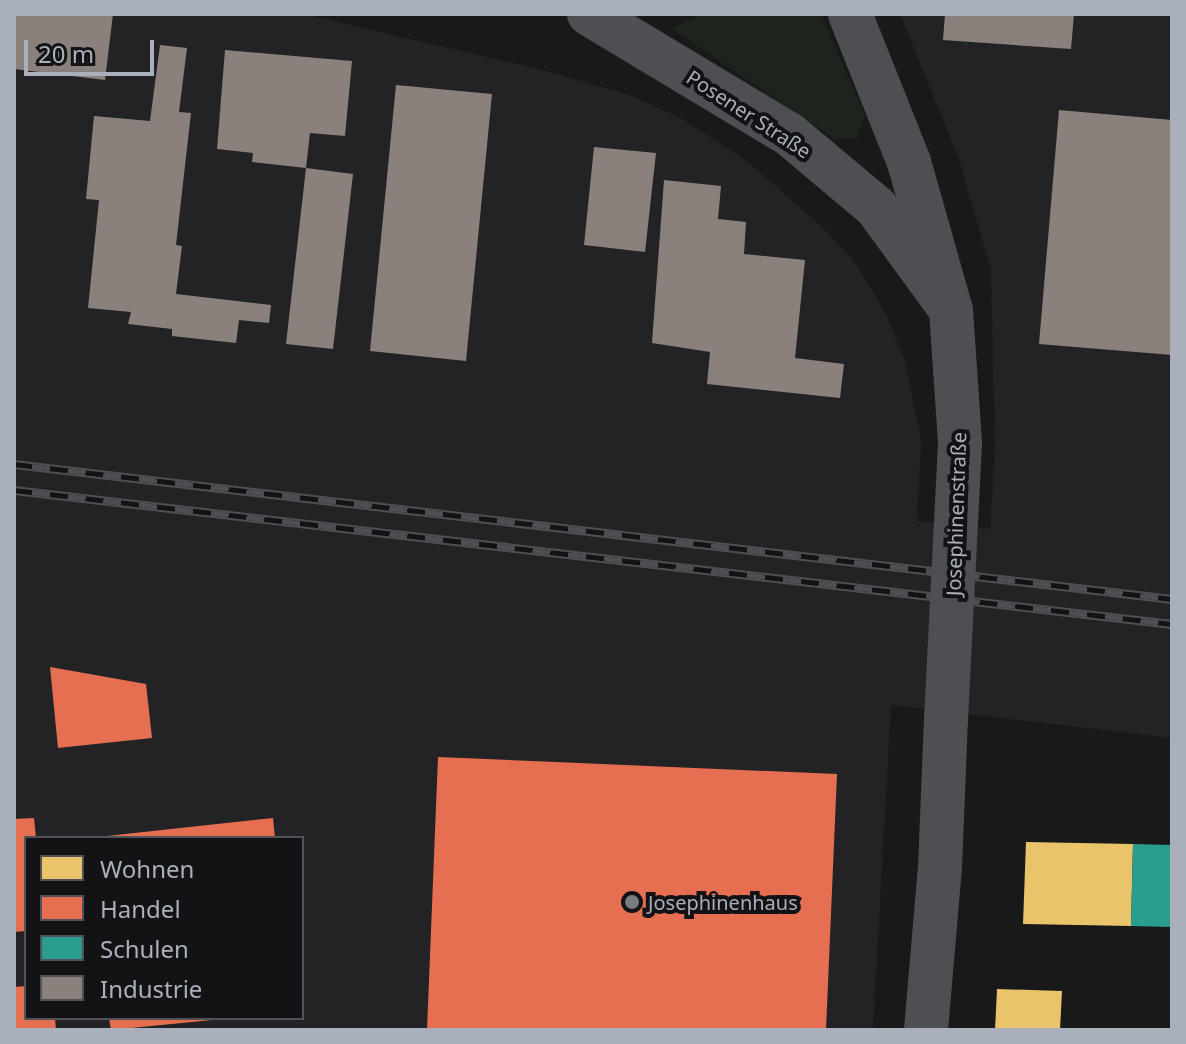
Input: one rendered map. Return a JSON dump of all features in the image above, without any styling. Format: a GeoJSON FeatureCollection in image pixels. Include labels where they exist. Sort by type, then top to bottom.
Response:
{"type":"FeatureCollection","features":[{"type":"Feature","properties":{"kind":"street","name":"Posener Straße"},"geometry":{"type":"LineString","coordinates":[[589,14],[789,134],[876,207],[951,310]]}},
{"type":"Feature","properties":{"kind":"street","name":"Josephinenstraße"},"geometry":{"type":"LineString","coordinates":[[850,14],[909,162],[951,310],[960,443],[940,868],[926,1030]]}},
{"type":"Feature","properties":{"kind":"shaded area"},"geometry":{"type":"Polygon","coordinates":[[[14,14],[303,14],[539,69],[630,95],[681,118],[748,162],[820,225],[852,258],[885,312],[905,362],[921,440],[917,521],[990,529],[995,445],[991,270],[959,160],[900,14],[1172,14],[1172,738],[891,705],[873,1030],[14,1030],[14,14]]]}},
{"type":"Feature","properties":{"kind":"shaded area"},"geometry":{"type":"Polygon","coordinates":[[[701,14],[821,14],[865,115],[857,138],[835,139],[672,29],[701,14]]]}},
{"type":"Feature","properties":{"kind":"building: Wohnen"},"geometry":{"type":"Polygon","coordinates":[[[1026,842],[1133,844],[1131,926],[1023,924],[1026,842]]]}},
{"type":"Feature","properties":{"kind":"building: Wohnen"},"geometry":{"type":"Polygon","coordinates":[[[997,989],[1062,991],[1060,1030],[995,1030],[997,989]]]}},
{"type":"Feature","properties":{"kind":"building: Handel"},"geometry":{"type":"Polygon","coordinates":[[[50,667],[146,684],[152,738],[58,748],[50,667]]]}},
{"type":"Feature","properties":{"kind":"building: Handel","name":"Josephinenhaus"},"geometry":{"type":"Polygon","coordinates":[[[438,757],[837,774],[826,1030],[427,1030],[438,757]]]}},
{"type":"Feature","properties":{"kind":"building: Handel"},"geometry":{"type":"Polygon","coordinates":[[[34,818],[36,836],[24,836],[24,931],[14,932],[14,819],[34,818]]]}},
{"type":"Feature","properties":{"kind":"building: Handel"},"geometry":{"type":"Polygon","coordinates":[[[273,818],[275,836],[107,836],[273,818]]]}},
{"type":"Feature","properties":{"kind":"building: Handel"},"geometry":{"type":"Polygon","coordinates":[[[24,986],[24,1020],[55,1020],[56,1030],[14,1030],[14,987],[24,986]]]}},
{"type":"Feature","properties":{"kind":"building: Handel"},"geometry":{"type":"Polygon","coordinates":[[[109,1020],[212,1020],[111,1030],[109,1020]]]}},
{"type":"Feature","properties":{"kind":"building: Schulen"},"geometry":{"type":"Polygon","coordinates":[[[1133,844],[1172,845],[1172,927],[1131,926],[1133,844]]]}},
{"type":"Feature","properties":{"kind":"building: Industrie"},"geometry":{"type":"Polygon","coordinates":[[[14,14],[113,14],[105,80],[14,69],[14,14]]]}},
{"type":"Feature","properties":{"kind":"building: Industrie"},"geometry":{"type":"Polygon","coordinates":[[[945,14],[1074,14],[1071,49],[943,40],[945,14]]]}},
{"type":"Feature","properties":{"kind":"building: Industrie"},"geometry":{"type":"Polygon","coordinates":[[[160,45],[187,48],[179,112],[191,113],[176,245],[182,246],[176,294],[271,305],[269,323],[239,320],[236,343],[172,336],[172,329],[128,324],[131,312],[88,308],[99,200],[86,199],[94,116],[150,121],[160,45]]]}},
{"type":"Feature","properties":{"kind":"building: Industrie"},"geometry":{"type":"Polygon","coordinates":[[[225,50],[352,61],[345,136],[310,133],[306,168],[252,162],[253,153],[217,149],[225,50]]]}},
{"type":"Feature","properties":{"kind":"building: Industrie"},"geometry":{"type":"Polygon","coordinates":[[[396,85],[492,94],[466,361],[370,351],[396,85]]]}},
{"type":"Feature","properties":{"kind":"building: Industrie"},"geometry":{"type":"Polygon","coordinates":[[[1059,110],[1172,120],[1172,355],[1039,344],[1059,110]]]}},
{"type":"Feature","properties":{"kind":"building: Industrie"},"geometry":{"type":"Polygon","coordinates":[[[594,147],[656,153],[645,252],[584,245],[594,147]]]}},
{"type":"Feature","properties":{"kind":"building: Industrie"},"geometry":{"type":"Polygon","coordinates":[[[306,168],[353,174],[333,349],[286,344],[306,168]]]}},
{"type":"Feature","properties":{"kind":"building: Industrie"},"geometry":{"type":"Polygon","coordinates":[[[664,180],[721,186],[718,219],[746,222],[744,254],[805,260],[795,358],[844,364],[840,398],[707,384],[710,352],[652,343],[664,180]]]}},
{"type":"Feature","properties":{"kind":"railway"},"geometry":{"type":"LineString","coordinates":[[14,464],[1172,599]]}},
{"type":"Feature","properties":{"kind":"railway"},"geometry":{"type":"LineString","coordinates":[[14,490],[1172,624]]}},
{"type":"Feature","properties":{"kind":"place","name":"Josephinenhaus"},"geometry":{"type":"Point","coordinates":[632,902]}}]}
